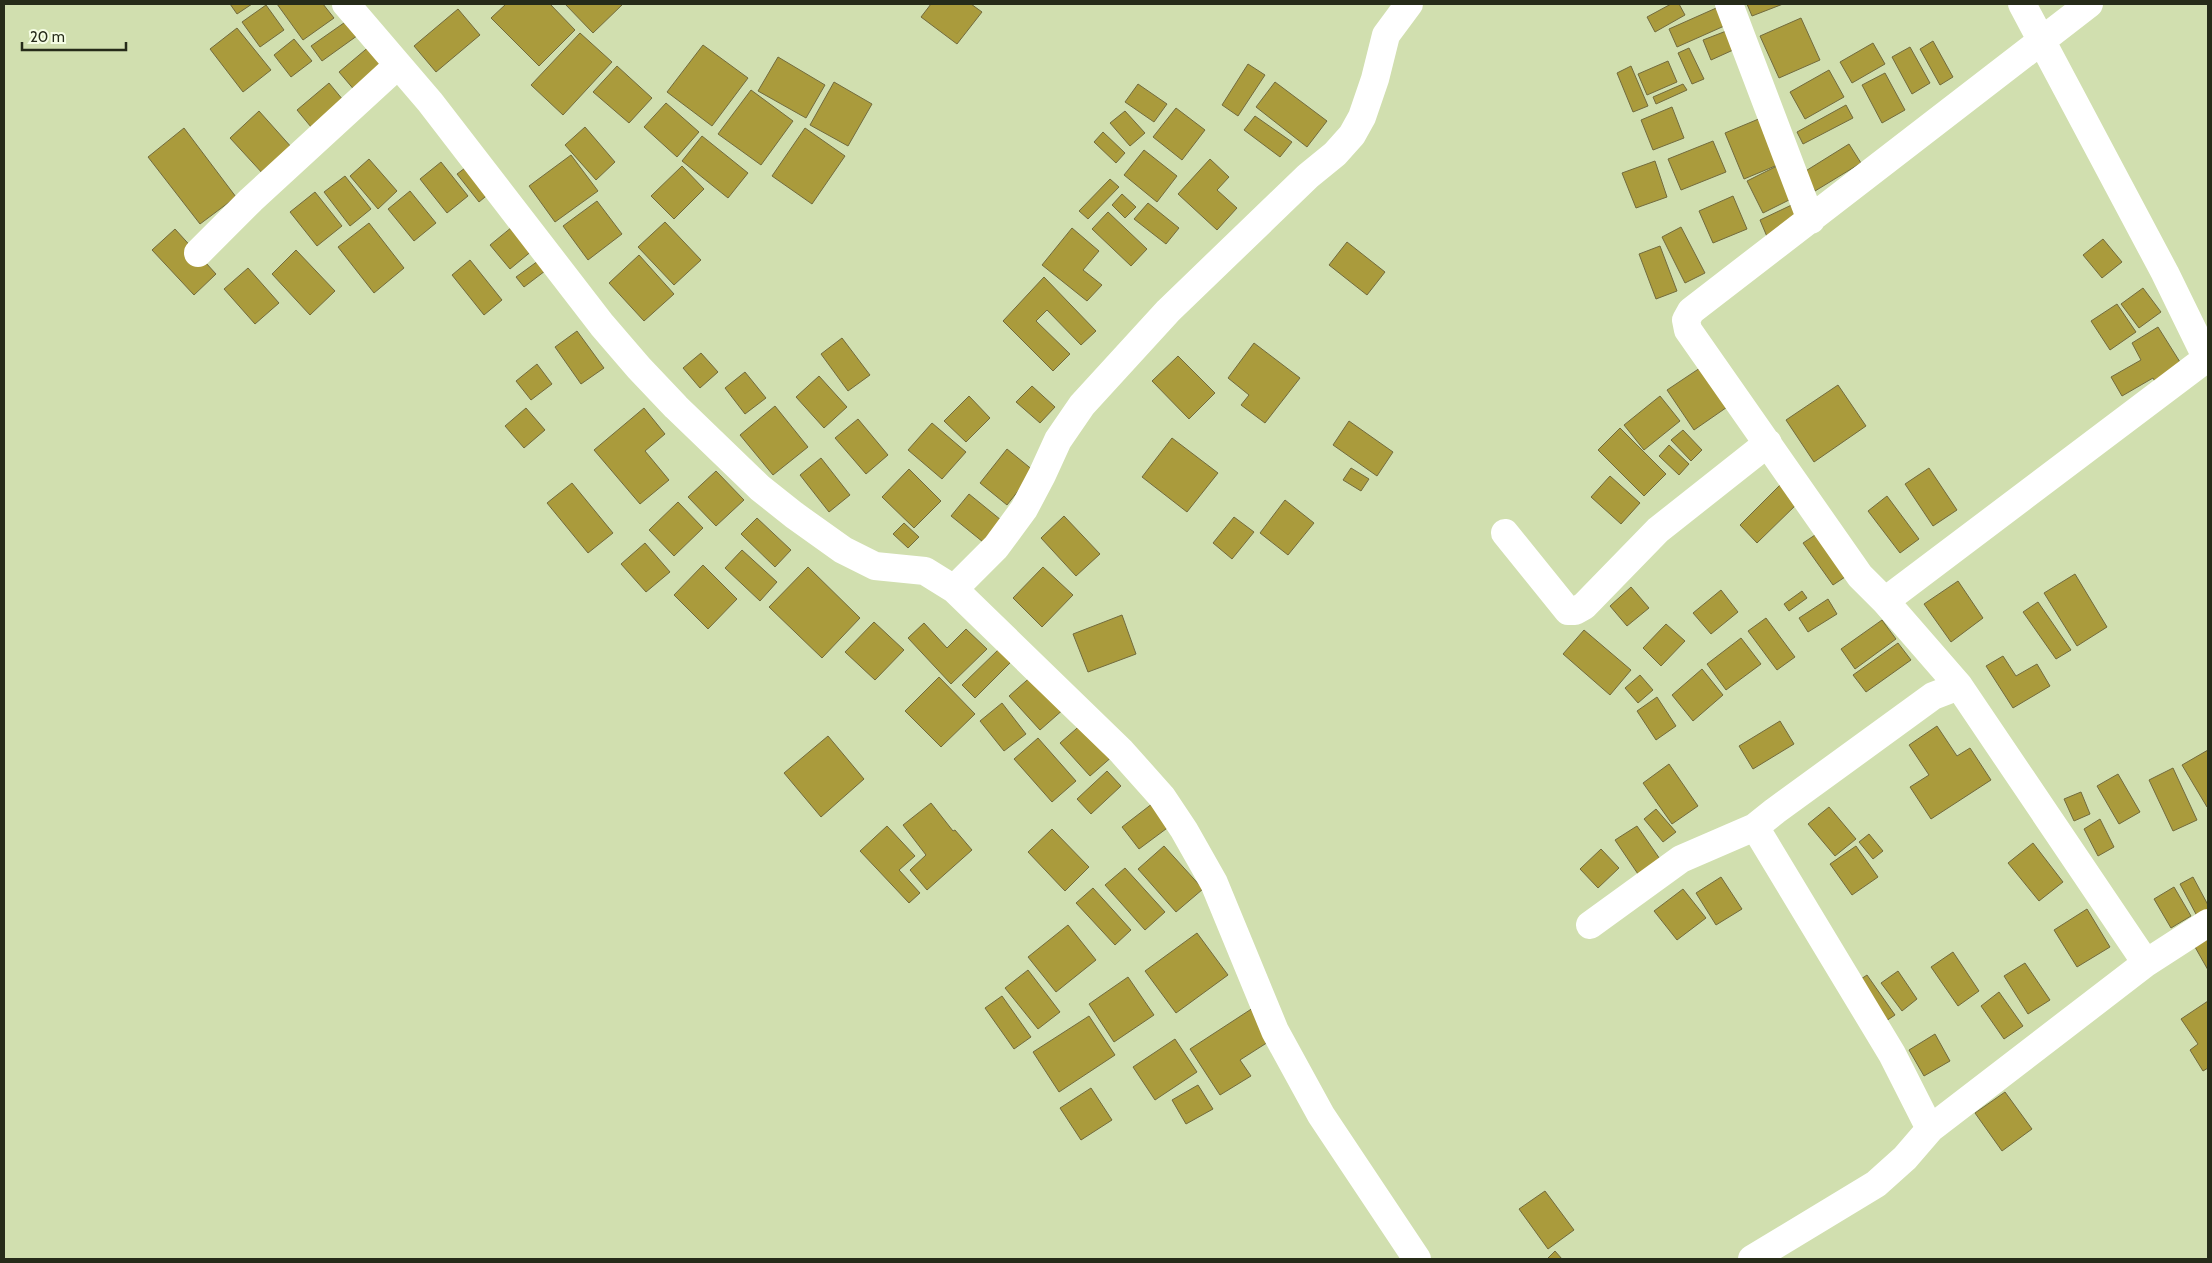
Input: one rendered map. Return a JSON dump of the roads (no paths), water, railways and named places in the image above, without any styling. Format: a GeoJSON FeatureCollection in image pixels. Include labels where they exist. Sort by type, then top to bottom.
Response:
{"type":"FeatureCollection","features":[{"type":"Feature","properties":{"kind":"street"},"geometry":{"type":"LineString","coordinates":[[346,4],[430,102],[602,325],[676,407],[760,488],[843,550],[875,566],[925,571],[954,589],[1121,751],[1162,797],[1184,830],[1214,884],[1275,1031],[1320,1115],[1417,1259]]}},
{"type":"Feature","properties":{"kind":"street"},"geometry":{"type":"LineString","coordinates":[[954,589],[996,547],[1024,509],[1058,440],[1082,405],[1168,311],[1308,176],[1335,154],[1352,134],[1362,117],[1375,79],[1386,35],[1409,4]]}},
{"type":"Feature","properties":{"kind":"street"},"geometry":{"type":"LineString","coordinates":[[1729,4],[1811,220]]}},
{"type":"Feature","properties":{"kind":"street"},"geometry":{"type":"LineString","coordinates":[[1885,600],[2207,360],[2165,273],[2022,4]]}},
{"type":"Feature","properties":{"kind":"street"},"geometry":{"type":"LineString","coordinates":[[2089,4],[1691,311],[1686,320],[1688,330],[1860,576],[1885,600],[1959,686],[2146,963]]}},
{"type":"Feature","properties":{"kind":"street"},"geometry":{"type":"LineString","coordinates":[[198,253],[251,200],[398,65]]}},
{"type":"Feature","properties":{"kind":"street"},"geometry":{"type":"LineString","coordinates":[[1505,533],[1568,612],[1575,611],[1584,606],[1658,530],[1768,443]]}},
{"type":"Feature","properties":{"kind":"street"},"geometry":{"type":"LineString","coordinates":[[1590,926],[1681,859],[1755,827],[1933,696],[1959,686]]}},
{"type":"Feature","properties":{"kind":"street"},"geometry":{"type":"LineString","coordinates":[[1755,827],[1892,1054],[1930,1129]]}},
{"type":"Feature","properties":{"kind":"street"},"geometry":{"type":"LineString","coordinates":[[1752,1259],[1876,1184],[1905,1158],[1930,1129],[2146,963],[2208,923]]}}]}
